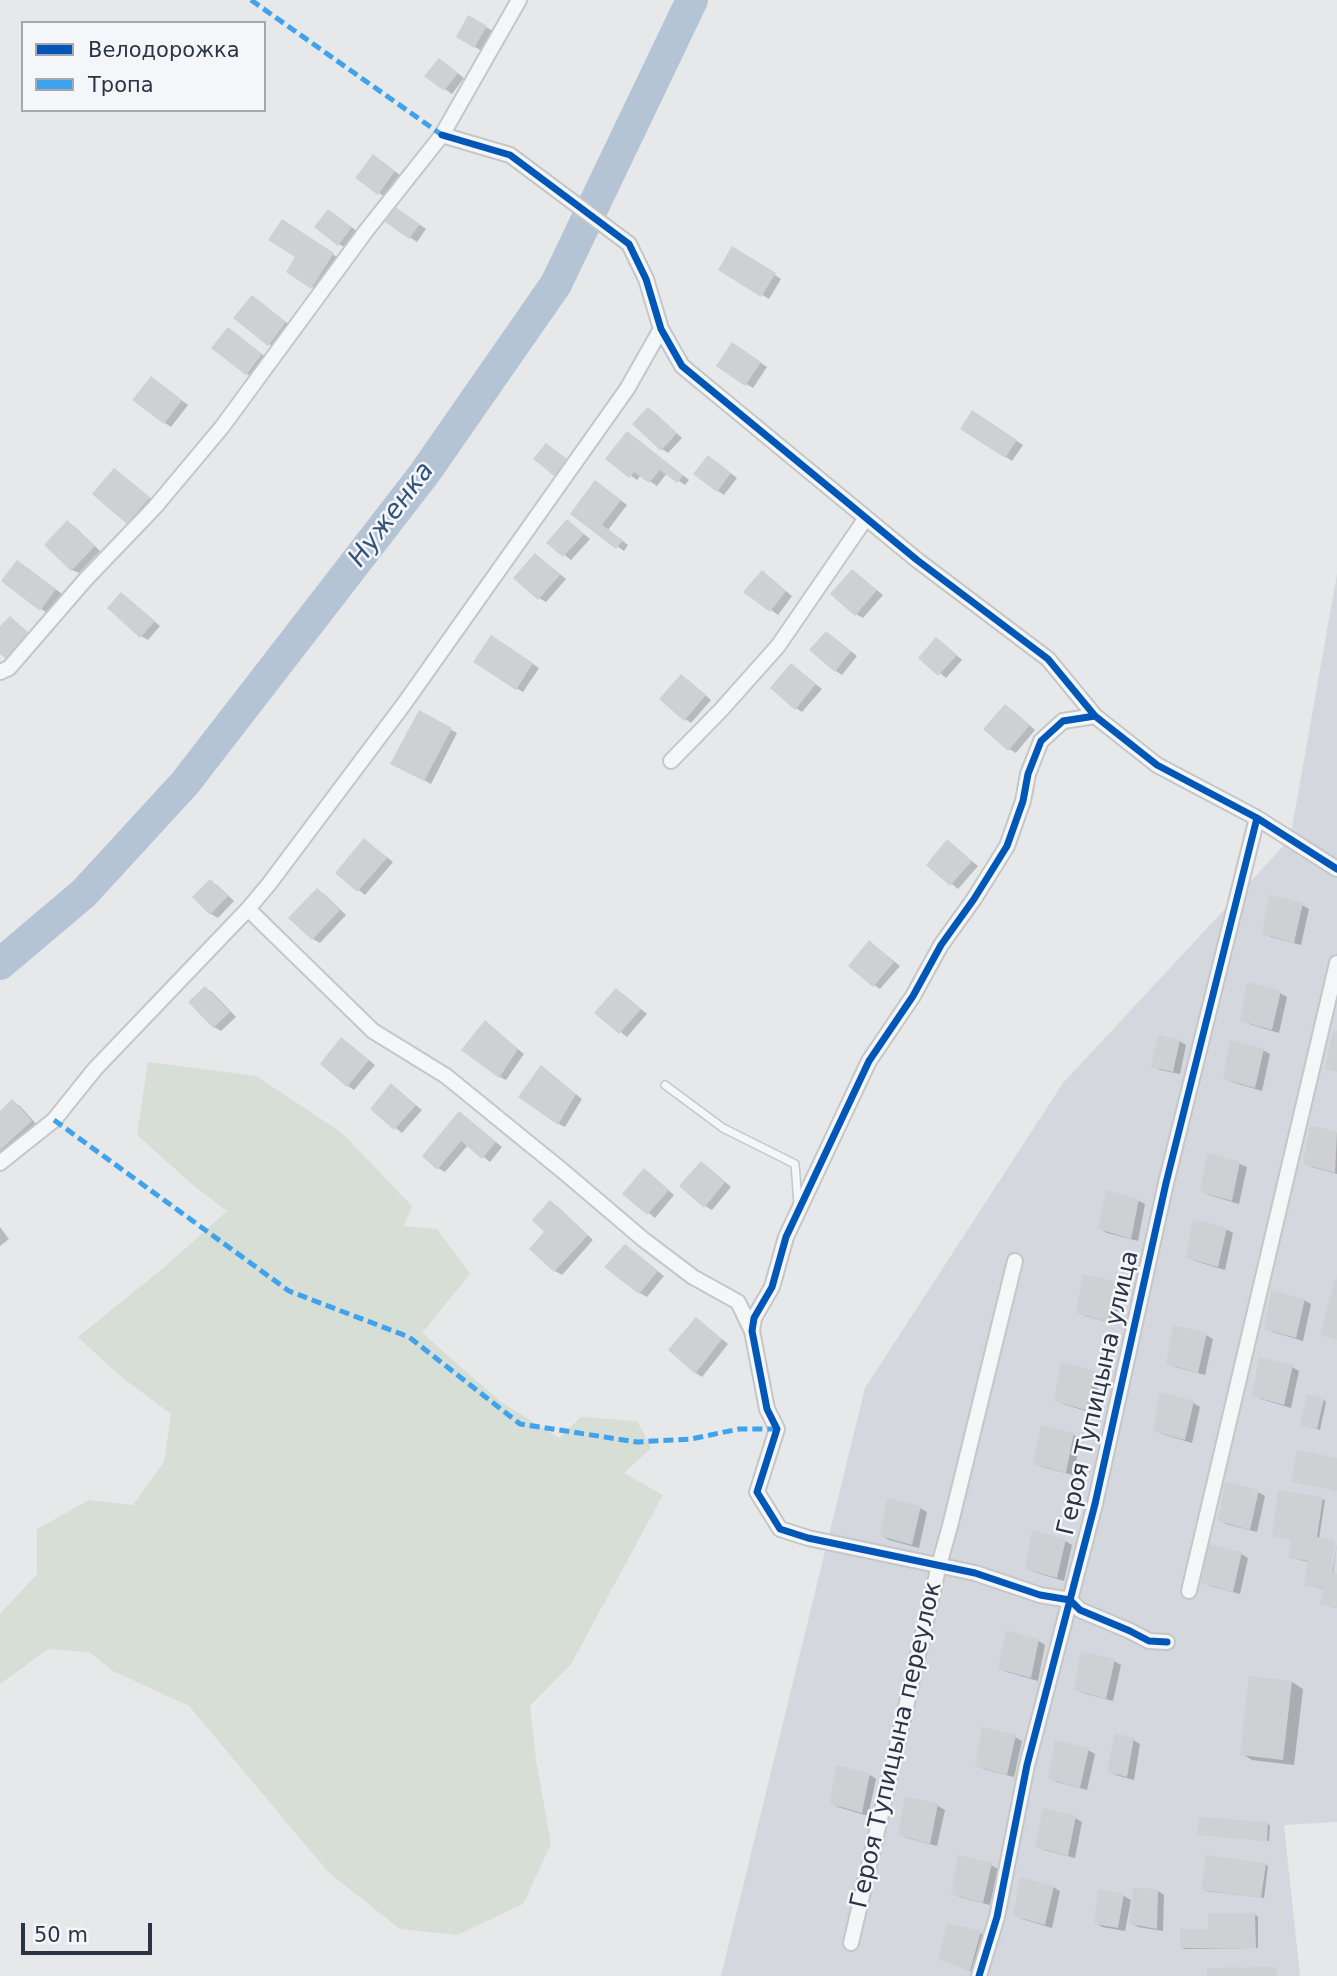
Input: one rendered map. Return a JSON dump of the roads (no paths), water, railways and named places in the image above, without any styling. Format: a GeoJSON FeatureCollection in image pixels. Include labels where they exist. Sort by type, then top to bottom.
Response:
{"type":"FeatureCollection","features":[{"type":"Feature","properties":{"kind":"street"},"geometry":{"type":"LineString","coordinates":[[0,672],[9,668],[86,579],[155,507],[222,427],[366,231],[442,135],[519,0]]}},
{"type":"Feature","properties":{"kind":"street"},"geometry":{"type":"LineString","coordinates":[[442,135],[510,155],[629,244],[646,279],[661,329],[682,366],[917,560],[1048,659],[1095,716],[1157,765],[1257,818],[1337,869]]}},
{"type":"Feature","properties":{"kind":"street"},"geometry":{"type":"LineString","coordinates":[[0,1163],[54,1120],[95,1069],[248,909],[277,873],[404,704],[627,389],[661,329]]}},
{"type":"Feature","properties":{"kind":"street"},"geometry":{"type":"LineString","coordinates":[[671,761],[722,710],[778,646],[866,518]]}},
{"type":"Feature","properties":{"kind":"street"},"geometry":{"type":"LineString","coordinates":[[752,1331],[754,1318],[772,1287],[786,1237],[799,1207],[836,1135],[869,1061],[914,996],[941,945],[1007,846],[1023,801],[1028,774],[1041,741],[1063,721],[1095,716]]}},
{"type":"Feature","properties":{"kind":"street","name":"Героя Тупицына улица"},"geometry":{"type":"LineString","coordinates":[[979,1976],[997,1917],[1027,1765],[1095,1504],[1167,1183],[1257,818]]}},
{"type":"Feature","properties":{"kind":"street"},"geometry":{"type":"LineString","coordinates":[[248,909],[373,1031],[446,1076],[644,1240],[693,1277],[738,1302],[752,1331],[767,1409],[777,1429],[757,1492],[780,1529],[808,1538],[975,1573],[1040,1595],[1070,1600],[1080,1610],[1149,1641],[1167,1642]]}},
{"type":"Feature","properties":{"kind":"street"},"geometry":{"type":"LineString","coordinates":[[1189,1591],[1337,963]]}},
{"type":"Feature","properties":{"kind":"street","name":"Героя Тупицына переулок"},"geometry":{"type":"LineString","coordinates":[[851,1943],[939,1565],[1015,1261]]}},
{"type":"Feature","properties":{"kind":"lane"},"geometry":{"type":"LineString","coordinates":[[665,1085],[723,1128],[795,1164],[799,1207]]}},
{"type":"Feature","properties":{"kind":"waterway","name":"Нуженка"},"geometry":{"type":"LineString","coordinates":[[0,964],[84,893],[185,783],[424,474],[556,284],[692,0]]}}]}
